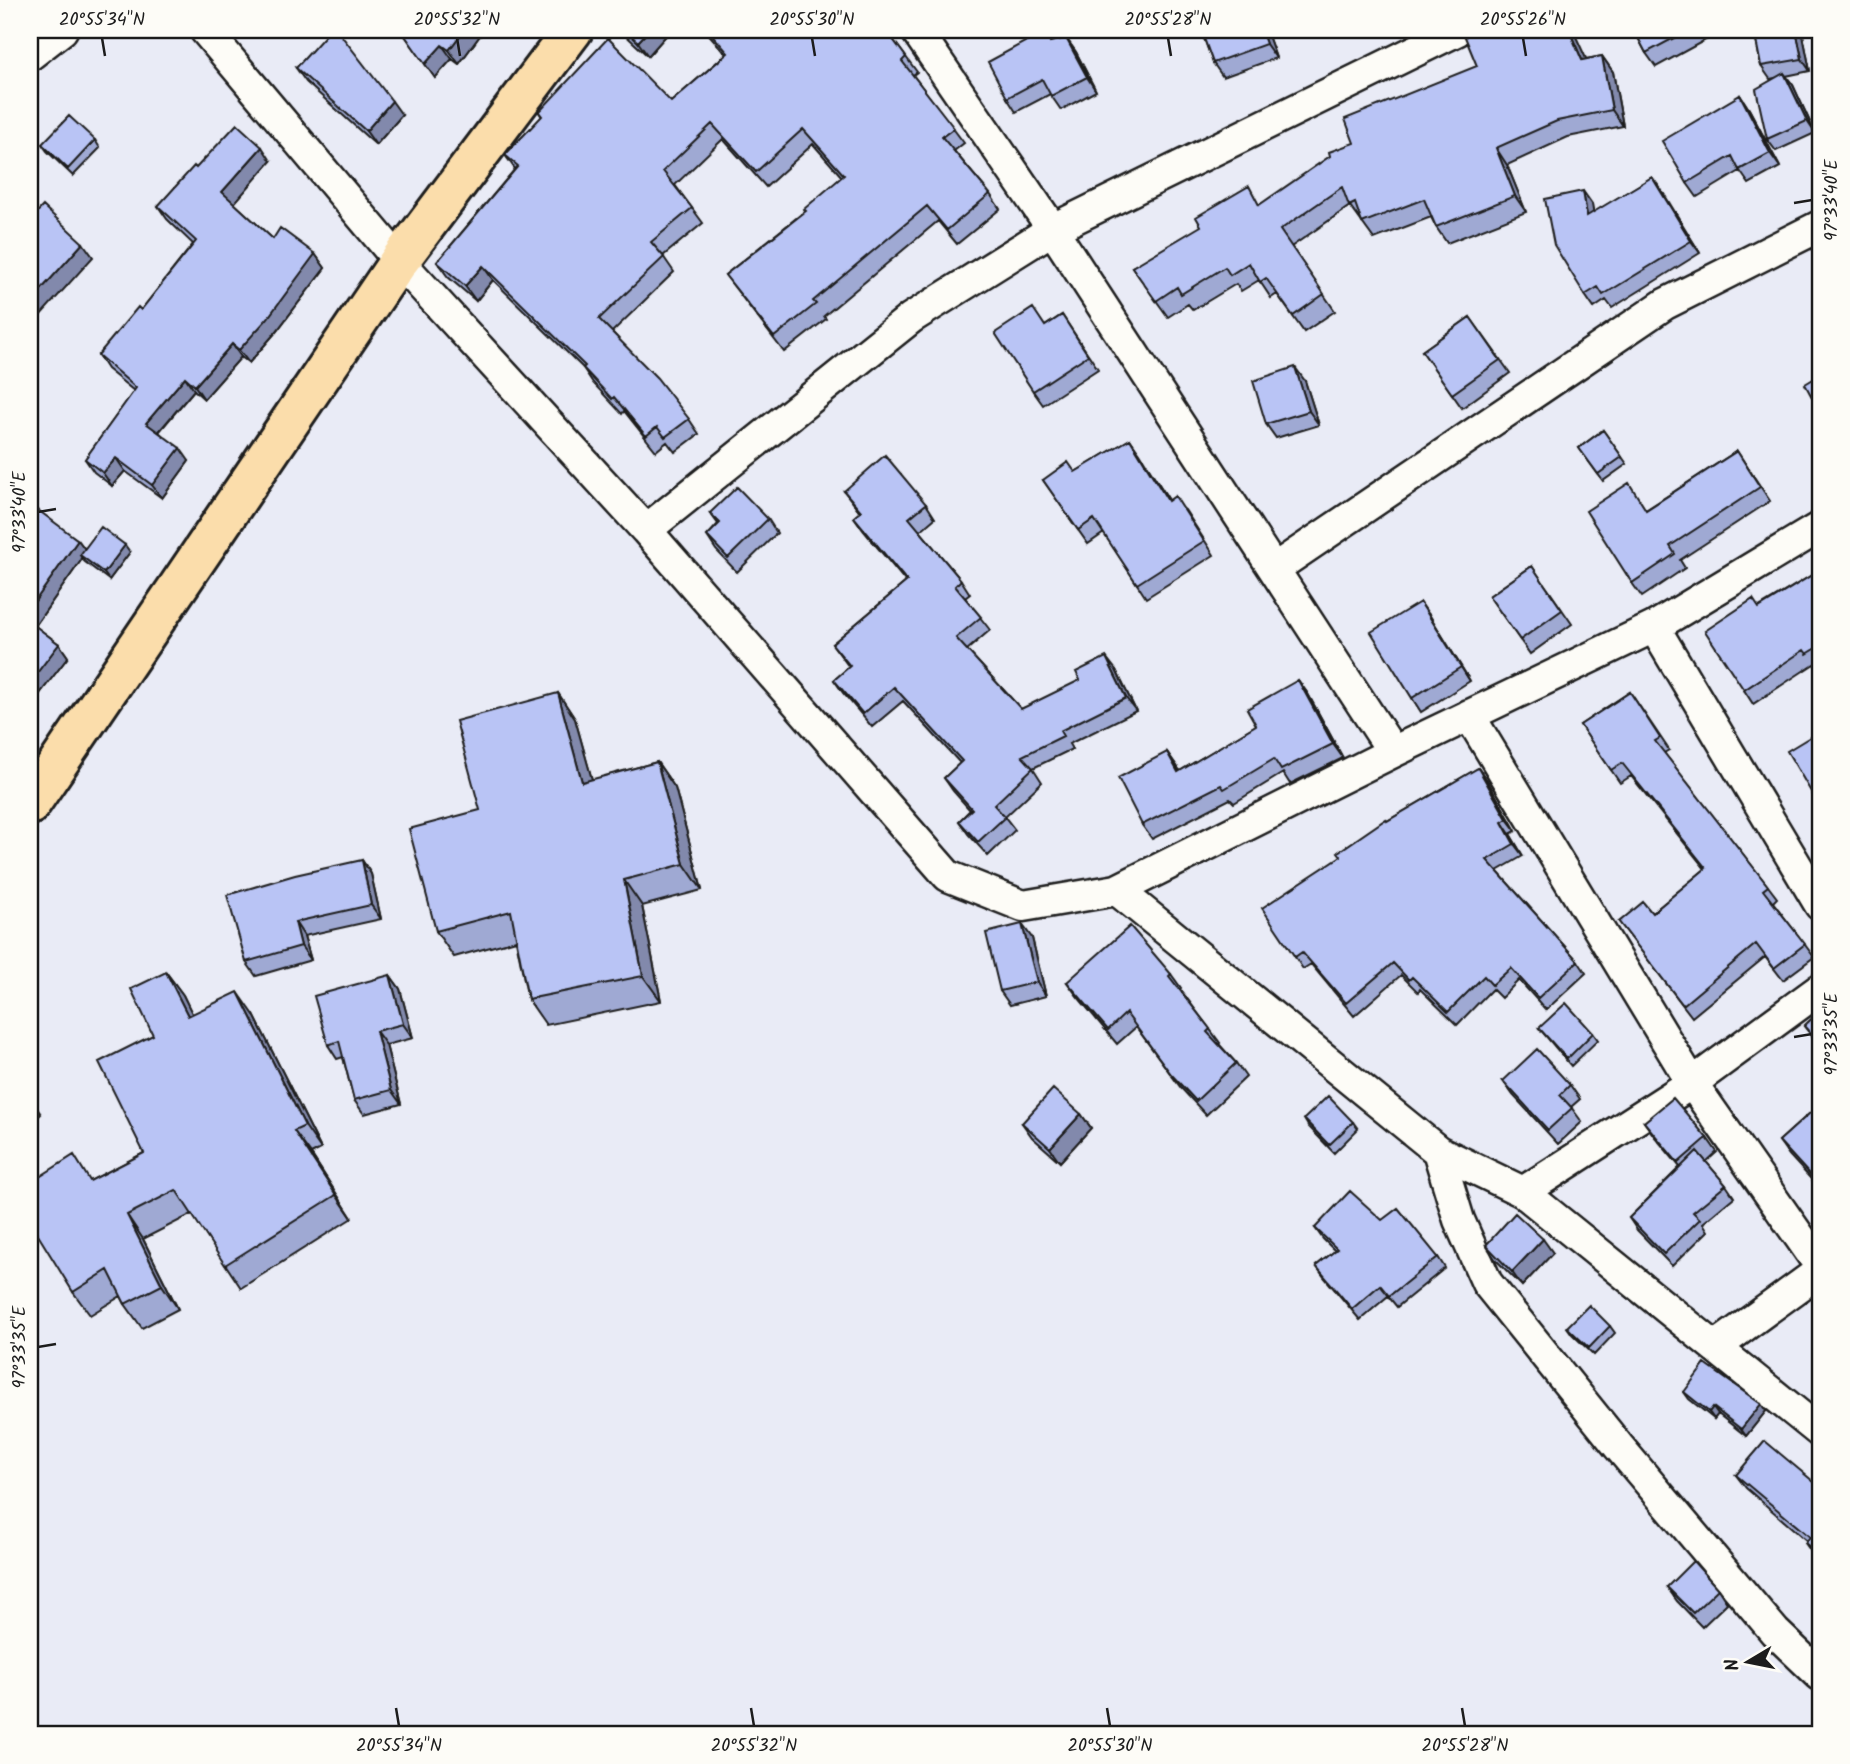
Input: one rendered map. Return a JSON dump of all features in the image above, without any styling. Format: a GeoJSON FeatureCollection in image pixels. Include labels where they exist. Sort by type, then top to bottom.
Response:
{"type":"FeatureCollection","features":[{"type":"Feature","properties":{"kind":"highway"},"geometry":{"type":"LineString","coordinates":[[30,806],[399,261],[573,30]]}},
{"type":"Feature","properties":{"kind":"street"},"geometry":{"type":"LineString","coordinates":[[30,55],[62,30]]}},
{"type":"Feature","properties":{"kind":"street"},"geometry":{"type":"LineString","coordinates":[[205,30],[399,261],[646,530],[948,876],[1024,906],[1117,890],[1393,752],[1654,627],[1820,527]]}},
{"type":"Feature","properties":{"kind":"street"},"geometry":{"type":"LineString","coordinates":[[646,530],[911,318],[1052,229],[1458,30]]}},
{"type":"Feature","properties":{"kind":"street"},"geometry":{"type":"LineString","coordinates":[[927,33],[1393,752]]}},
{"type":"Feature","properties":{"kind":"street"},"geometry":{"type":"LineString","coordinates":[[1273,569],[1665,304],[1820,226]]}},
{"type":"Feature","properties":{"kind":"street"},"geometry":{"type":"LineString","coordinates":[[1654,627],[1820,905]]}},
{"type":"Feature","properties":{"kind":"street"},"geometry":{"type":"LineString","coordinates":[[1469,715],[1692,1083],[1820,1266]]}},
{"type":"Feature","properties":{"kind":"street"},"geometry":{"type":"LineString","coordinates":[[1117,890],[1438,1151],[1523,1192],[1717,1346],[1820,1432]]}},
{"type":"Feature","properties":{"kind":"street"},"geometry":{"type":"LineString","coordinates":[[1523,1192],[1692,1083],[1820,989]]}},
{"type":"Feature","properties":{"kind":"street"},"geometry":{"type":"LineString","coordinates":[[1438,1151],[1459,1220],[1487,1283],[1619,1447],[1775,1632],[1820,1675]]}},
{"type":"Feature","properties":{"kind":"street"},"geometry":{"type":"LineString","coordinates":[[1717,1346],[1820,1271]]}},
{"type":"Feature","properties":{"kind":"building"},"geometry":{"type":"Polygon","coordinates":[[[330,30],[337,30],[392,101],[366,131],[296,68],[330,30]]]}},
{"type":"Feature","properties":{"kind":"building"},"geometry":{"type":"Polygon","coordinates":[[[401,30],[464,30],[449,50],[442,45],[425,64],[401,30]]]}},
{"type":"Feature","properties":{"kind":"building"},"geometry":{"type":"Polygon","coordinates":[[[625,30],[649,30],[638,42],[625,30]]]}},
{"type":"Feature","properties":{"kind":"building"},"geometry":{"type":"Polygon","coordinates":[[[708,30],[886,30],[906,57],[902,61],[954,128],[942,137],[990,194],[947,230],[927,206],[813,301],[816,304],[774,337],[725,275],[806,211],[804,209],[844,175],[803,129],[756,172],[712,124],[663,171],[692,208],[651,242],[664,257],[599,319],[657,378],[689,419],[665,437],[657,427],[646,436],[614,397],[612,399],[583,368],[585,366],[483,266],[465,286],[437,262],[518,166],[505,155],[542,116],[539,112],[608,38],[671,102],[728,53],[708,30]]]}},
{"type":"Feature","properties":{"kind":"building"},"geometry":{"type":"Polygon","coordinates":[[[1201,30],[1261,30],[1266,44],[1213,63],[1201,30]]]}},
{"type":"Feature","properties":{"kind":"building"},"geometry":{"type":"Polygon","coordinates":[[[1569,30],[1582,60],[1602,56],[1612,110],[1557,121],[1496,148],[1515,196],[1436,227],[1424,199],[1362,223],[1355,203],[1349,206],[1342,187],[1280,230],[1324,294],[1293,316],[1266,278],[1260,282],[1249,263],[1230,275],[1225,267],[1181,294],[1177,287],[1156,301],[1132,267],[1201,226],[1196,217],[1249,186],[1259,205],[1330,156],[1329,152],[1354,143],[1345,119],[1477,66],[1463,32],[1569,30]]]}},
{"type":"Feature","properties":{"kind":"building"},"geometry":{"type":"Polygon","coordinates":[[[1634,30],[1689,30],[1646,53],[1634,30]]]}},
{"type":"Feature","properties":{"kind":"building"},"geometry":{"type":"Polygon","coordinates":[[[1754,30],[1796,30],[1802,59],[1761,66],[1754,30]]]}},
{"type":"Feature","properties":{"kind":"building"},"geometry":{"type":"Polygon","coordinates":[[[1045,31],[1050,42],[1066,38],[1087,77],[1051,96],[1042,79],[1007,98],[988,62],[1045,31]]]}},
{"type":"Feature","properties":{"kind":"building"},"geometry":{"type":"Polygon","coordinates":[[[1784,73],[1807,121],[1767,139],[1756,89],[1784,73]]]}},
{"type":"Feature","properties":{"kind":"building"},"geometry":{"type":"Polygon","coordinates":[[[1740,95],[1770,153],[1739,170],[1732,156],[1687,183],[1662,141],[1740,95]]]}},
{"type":"Feature","properties":{"kind":"building"},"geometry":{"type":"Polygon","coordinates":[[[69,116],[95,140],[68,169],[42,144],[69,116]]]}},
{"type":"Feature","properties":{"kind":"building"},"geometry":{"type":"Polygon","coordinates":[[[237,124],[262,147],[222,192],[273,239],[280,228],[315,254],[267,319],[239,350],[232,344],[195,386],[185,377],[146,423],[180,448],[152,485],[116,458],[103,473],[85,459],[136,388],[98,355],[138,307],[141,310],[196,241],[158,206],[237,124]]]}},
{"type":"Feature","properties":{"kind":"building"},"geometry":{"type":"Polygon","coordinates":[[[1652,177],[1691,241],[1603,295],[1598,287],[1585,295],[1554,245],[1545,199],[1583,191],[1587,216],[1652,177]]]}},
{"type":"Feature","properties":{"kind":"building"},"geometry":{"type":"Polygon","coordinates":[[[43,206],[83,243],[30,302],[30,220],[43,206]]]}},
{"type":"Feature","properties":{"kind":"building"},"geometry":{"type":"Polygon","coordinates":[[[1033,308],[1045,326],[1062,315],[1088,355],[1033,391],[995,333],[1033,308]]]}},
{"type":"Feature","properties":{"kind":"building"},"geometry":{"type":"Polygon","coordinates":[[[1470,317],[1500,360],[1452,394],[1422,351],[1470,317]]]}},
{"type":"Feature","properties":{"kind":"building"},"geometry":{"type":"Polygon","coordinates":[[[1295,367],[1309,411],[1266,424],[1253,381],[1295,367]]]}},
{"type":"Feature","properties":{"kind":"building"},"geometry":{"type":"Polygon","coordinates":[[[1820,375],[1820,412],[1805,384],[1820,375]]]}},
{"type":"Feature","properties":{"kind":"building"},"geometry":{"type":"Polygon","coordinates":[[[1603,430],[1622,457],[1598,474],[1579,448],[1603,430]]]}},
{"type":"Feature","properties":{"kind":"building"},"geometry":{"type":"Polygon","coordinates":[[[1130,439],[1168,501],[1175,496],[1204,541],[1137,584],[1094,519],[1078,530],[1043,480],[1068,462],[1075,472],[1130,439]]]}},
{"type":"Feature","properties":{"kind":"building"},"geometry":{"type":"Polygon","coordinates":[[[1737,451],[1760,487],[1670,546],[1675,554],[1632,583],[1586,511],[1629,483],[1646,510],[1737,451]]]}},
{"type":"Feature","properties":{"kind":"building"},"geometry":{"type":"Polygon","coordinates":[[[885,455],[926,504],[909,518],[961,580],[955,586],[981,617],[956,638],[1021,709],[1080,680],[1076,672],[1106,657],[1126,698],[1060,731],[1063,736],[1022,756],[1033,768],[994,805],[1005,817],[978,842],[959,821],[972,809],[944,778],[962,761],[894,687],[863,714],[834,680],[850,666],[832,644],[907,581],[854,517],[861,511],[844,491],[885,455]]]}},
{"type":"Feature","properties":{"kind":"building"},"geometry":{"type":"Polygon","coordinates":[[[737,487],[768,519],[728,558],[707,536],[720,523],[710,513],[737,487]]]}},
{"type":"Feature","properties":{"kind":"building"},"geometry":{"type":"Polygon","coordinates":[[[34,507],[78,540],[30,608],[30,508],[32,510],[34,507]]]}},
{"type":"Feature","properties":{"kind":"building"},"geometry":{"type":"Polygon","coordinates":[[[101,527],[125,545],[104,573],[80,555],[101,527]]]}},
{"type":"Feature","properties":{"kind":"building"},"geometry":{"type":"Polygon","coordinates":[[[1532,566],[1562,610],[1520,640],[1489,596],[1532,566]]]}},
{"type":"Feature","properties":{"kind":"building"},"geometry":{"type":"Polygon","coordinates":[[[1820,570],[1820,646],[1807,654],[1804,650],[1744,690],[1705,631],[1753,599],[1759,608],[1820,570]]]}},
{"type":"Feature","properties":{"kind":"building"},"geometry":{"type":"Polygon","coordinates":[[[1420,602],[1461,667],[1412,698],[1371,632],[1420,602]]]}},
{"type":"Feature","properties":{"kind":"building"},"geometry":{"type":"Polygon","coordinates":[[[30,622],[59,644],[30,682],[30,622]]]}},
{"type":"Feature","properties":{"kind":"building"},"geometry":{"type":"Polygon","coordinates":[[[1298,680],[1333,744],[1281,770],[1274,759],[1224,789],[1221,785],[1142,825],[1118,778],[1167,752],[1178,772],[1256,725],[1247,709],[1298,680]]]}},
{"type":"Feature","properties":{"kind":"building"},"geometry":{"type":"Polygon","coordinates":[[[1630,692],[1660,738],[1655,741],[1768,886],[1763,890],[1805,944],[1774,968],[1756,944],[1683,1005],[1619,922],[1643,902],[1652,913],[1706,868],[1622,763],[1611,770],[1580,725],[1630,692]]]}},
{"type":"Feature","properties":{"kind":"building"},"geometry":{"type":"Polygon","coordinates":[[[558,693],[582,782],[657,762],[684,864],[624,880],[643,976],[528,999],[511,911],[436,931],[409,829],[480,810],[456,721],[558,693]]]}},
{"type":"Feature","properties":{"kind":"building"},"geometry":{"type":"Polygon","coordinates":[[[1820,731],[1820,807],[1787,751],[1820,731]]]}},
{"type":"Feature","properties":{"kind":"building"},"geometry":{"type":"Polygon","coordinates":[[[1478,768],[1507,819],[1502,822],[1514,844],[1487,860],[1578,961],[1538,998],[1511,968],[1492,985],[1484,976],[1448,1012],[1412,977],[1409,980],[1393,963],[1346,1003],[1302,952],[1295,957],[1262,908],[1341,856],[1338,852],[1386,819],[1387,821],[1478,768]]]}},
{"type":"Feature","properties":{"kind":"building"},"geometry":{"type":"Polygon","coordinates":[[[362,860],[371,905],[295,922],[301,946],[246,962],[227,895],[295,875],[362,860]]]}},
{"type":"Feature","properties":{"kind":"building"},"geometry":{"type":"Polygon","coordinates":[[[1022,924],[1037,982],[1000,991],[986,933],[1022,924]]]}},
{"type":"Feature","properties":{"kind":"building"},"geometry":{"type":"Polygon","coordinates":[[[1130,926],[1171,974],[1169,976],[1210,1029],[1207,1032],[1236,1063],[1196,1101],[1171,1074],[1126,1013],[1108,1030],[1067,982],[1130,926]]]}},
{"type":"Feature","properties":{"kind":"building"},"geometry":{"type":"Polygon","coordinates":[[[166,972],[188,1016],[238,992],[305,1126],[294,1131],[336,1195],[225,1265],[176,1190],[127,1215],[162,1285],[125,1304],[108,1270],[73,1292],[30,1222],[30,1183],[74,1155],[90,1181],[144,1153],[99,1062],[153,1035],[131,989],[166,972]]]}},
{"type":"Feature","properties":{"kind":"building"},"geometry":{"type":"Polygon","coordinates":[[[390,975],[403,1024],[376,1031],[391,1090],[354,1100],[339,1041],[328,1045],[314,996],[390,975]]]}},
{"type":"Feature","properties":{"kind":"building"},"geometry":{"type":"Polygon","coordinates":[[[1566,1003],[1593,1033],[1567,1059],[1539,1028],[1566,1003]]]}},
{"type":"Feature","properties":{"kind":"building"},"geometry":{"type":"Polygon","coordinates":[[[1820,1011],[1820,1044],[1804,1026],[1820,1011]]]}},
{"type":"Feature","properties":{"kind":"building"},"geometry":{"type":"Polygon","coordinates":[[[1537,1049],[1570,1085],[1560,1095],[1572,1108],[1548,1130],[1503,1081],[1537,1049]]]}},
{"type":"Feature","properties":{"kind":"building"},"geometry":{"type":"Polygon","coordinates":[[[1053,1089],[1081,1114],[1050,1148],[1022,1123],[1053,1089]]]}},
{"type":"Feature","properties":{"kind":"building"},"geometry":{"type":"Polygon","coordinates":[[[1328,1096],[1353,1122],[1329,1145],[1304,1119],[1328,1096]]]}},
{"type":"Feature","properties":{"kind":"building"},"geometry":{"type":"Polygon","coordinates":[[[1673,1098],[1707,1138],[1678,1163],[1644,1122],[1673,1098]]]}},
{"type":"Feature","properties":{"kind":"building"},"geometry":{"type":"Polygon","coordinates":[[[1820,1104],[1820,1186],[1779,1141],[1820,1104]]]}},
{"type":"Feature","properties":{"kind":"building"},"geometry":{"type":"Polygon","coordinates":[[[1697,1151],[1726,1185],[1693,1212],[1700,1219],[1664,1254],[1629,1218],[1697,1151]]]}},
{"type":"Feature","properties":{"kind":"building"},"geometry":{"type":"Polygon","coordinates":[[[1350,1191],[1382,1220],[1398,1208],[1438,1257],[1389,1296],[1380,1285],[1352,1309],[1316,1266],[1337,1249],[1315,1228],[1350,1191]]]}},
{"type":"Feature","properties":{"kind":"building"},"geometry":{"type":"Polygon","coordinates":[[[1515,1213],[1543,1239],[1512,1272],[1486,1245],[1515,1213]]]}},
{"type":"Feature","properties":{"kind":"building"},"geometry":{"type":"Polygon","coordinates":[[[1589,1305],[1610,1326],[1589,1348],[1567,1327],[1589,1305]]]}},
{"type":"Feature","properties":{"kind":"building"},"geometry":{"type":"Polygon","coordinates":[[[1705,1364],[1761,1404],[1741,1429],[1713,1407],[1709,1412],[1684,1392],[1705,1364]]]}},
{"type":"Feature","properties":{"kind":"building"},"geometry":{"type":"Polygon","coordinates":[[[1765,1441],[1820,1487],[1820,1555],[1805,1543],[1810,1537],[1736,1475],[1765,1441]]]}},
{"type":"Feature","properties":{"kind":"building"},"geometry":{"type":"Polygon","coordinates":[[[1693,1561],[1718,1589],[1693,1613],[1667,1587],[1693,1561]]]}}]}
